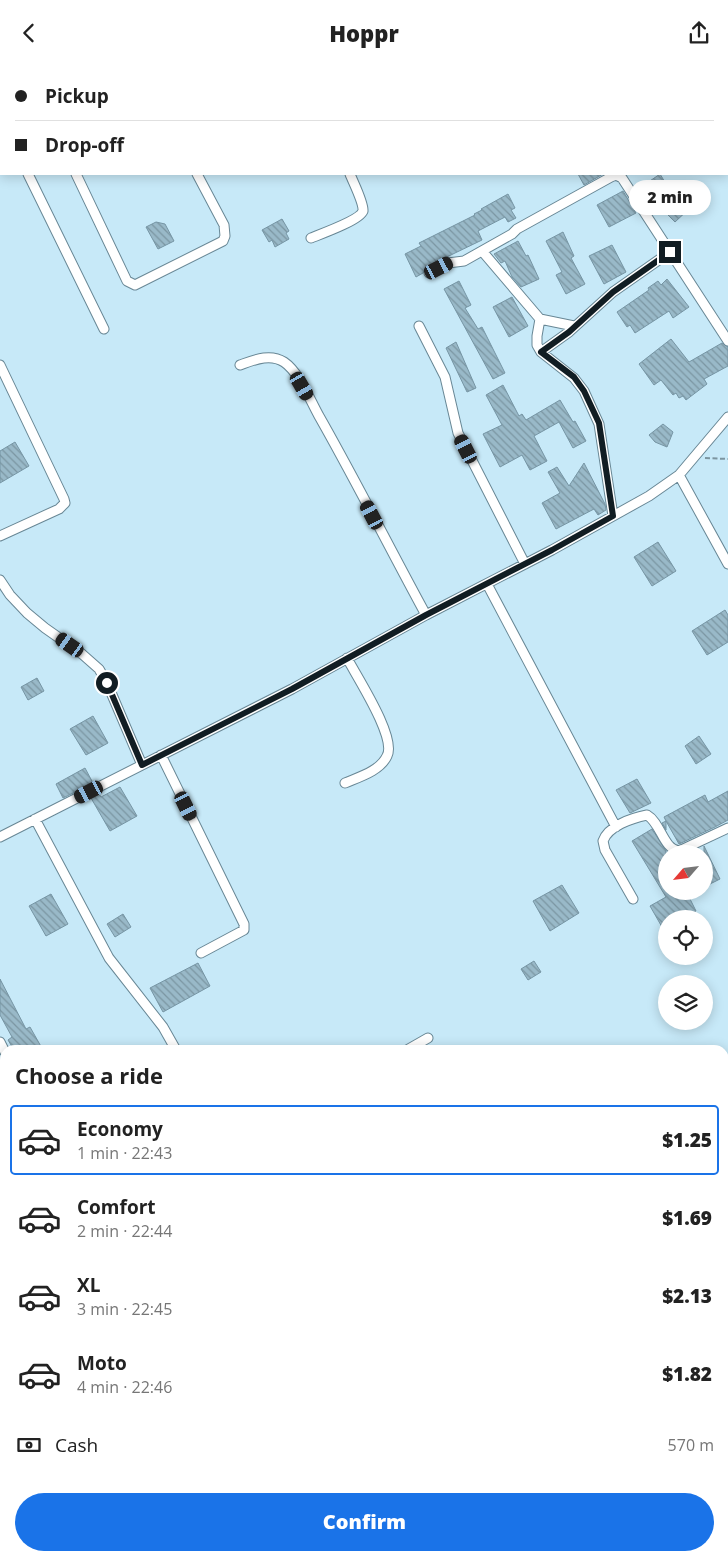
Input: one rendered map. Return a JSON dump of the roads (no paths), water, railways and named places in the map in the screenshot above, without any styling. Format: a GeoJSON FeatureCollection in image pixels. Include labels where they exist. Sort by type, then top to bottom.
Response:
{"type":"FeatureCollection","features":[{"type":"Feature","properties":{"kind":"street"},"geometry":{"type":"LineString","coordinates":[[28,175],[104,329]]}},
{"type":"Feature","properties":{"kind":"street"},"geometry":{"type":"LineString","coordinates":[[76,175],[127,281],[135,285],[223,241],[225,235],[224,225],[198,175]]}},
{"type":"Feature","properties":{"kind":"street"},"geometry":{"type":"LineString","coordinates":[[311,238],[360,216],[363,211],[362,204],[350,175]]}},
{"type":"Feature","properties":{"kind":"street"},"geometry":{"type":"LineString","coordinates":[[429,273],[448,263],[464,261],[512,234],[517,229],[616,175],[622,178],[728,341]]}},
{"type":"Feature","properties":{"kind":"street"},"geometry":{"type":"LineString","coordinates":[[482,251],[540,319],[574,326]]}},
{"type":"Feature","properties":{"kind":"street"},"geometry":{"type":"LineString","coordinates":[[541,352],[613,292],[670,252]]}},
{"type":"Feature","properties":{"kind":"street"},"geometry":{"type":"LineString","coordinates":[[540,319],[537,345],[541,352],[574,377],[584,391],[599,423],[613,516]]}},
{"type":"Feature","properties":{"kind":"street"},"geometry":{"type":"LineString","coordinates":[[419,326],[445,377],[458,433],[525,564]]}},
{"type":"Feature","properties":{"kind":"street"},"geometry":{"type":"LineString","coordinates":[[240,365],[259,358],[273,358],[283,361],[294,371],[426,615]]}},
{"type":"Feature","properties":{"kind":"street"},"geometry":{"type":"LineString","coordinates":[[0,365],[4,383],[65,503],[59,509],[0,536]]}},
{"type":"Feature","properties":{"kind":"street"},"geometry":{"type":"LineString","coordinates":[[0,837],[292,689],[649,496],[679,475],[728,417]]}},
{"type":"Feature","properties":{"kind":"street"},"geometry":{"type":"LineString","coordinates":[[679,475],[728,564]]}},
{"type":"Feature","properties":{"kind":"street"},"geometry":{"type":"LineString","coordinates":[[0,580],[10,595],[27,613],[99,669],[107,683],[142,765]]}},
{"type":"Feature","properties":{"kind":"street"},"geometry":{"type":"LineString","coordinates":[[486,584],[616,827]]}},
{"type":"Feature","properties":{"kind":"street"},"geometry":{"type":"LineString","coordinates":[[346,783],[369,773],[380,765],[387,757],[390,748],[384,727],[347,658]]}},
{"type":"Feature","properties":{"kind":"street"},"geometry":{"type":"LineString","coordinates":[[161,755],[244,924],[244,930],[240,933],[201,953]]}},
{"type":"Feature","properties":{"kind":"street"},"geometry":{"type":"LineString","coordinates":[[632,899],[605,850],[603,841],[608,832],[647,815],[657,824],[670,848],[678,851],[728,828]]}},
{"type":"Feature","properties":{"kind":"street"},"geometry":{"type":"LineString","coordinates":[[35,819],[109,958],[163,1027],[173,1045]]}},
{"type":"Feature","properties":{"kind":"street"},"geometry":{"type":"LineString","coordinates":[[416,1045],[428,1038]]}}]}
